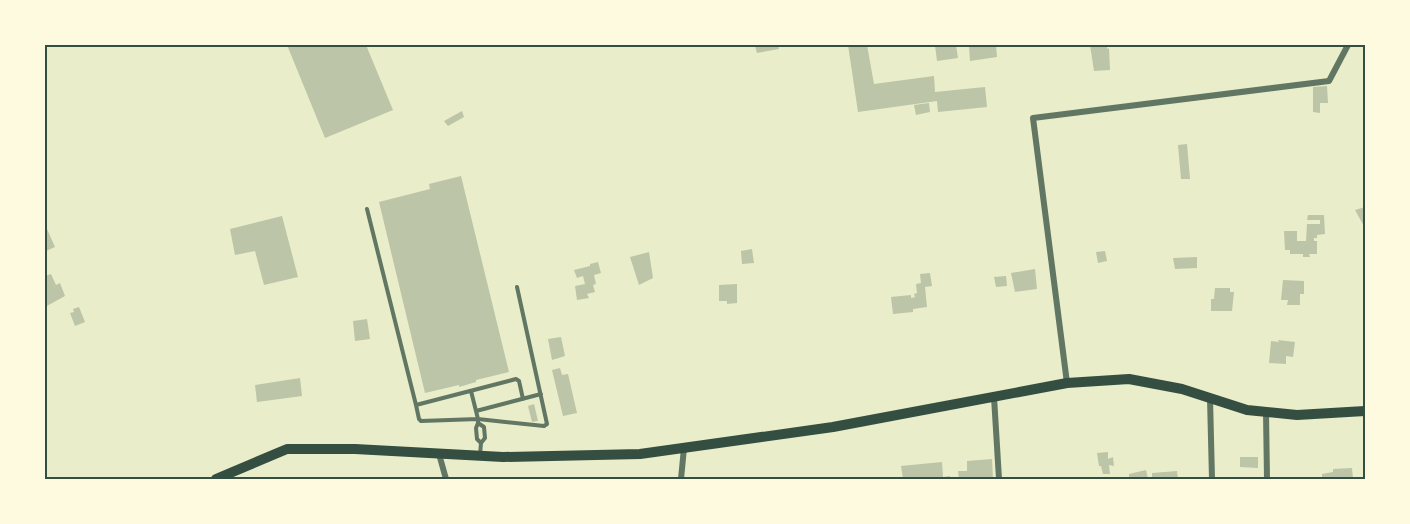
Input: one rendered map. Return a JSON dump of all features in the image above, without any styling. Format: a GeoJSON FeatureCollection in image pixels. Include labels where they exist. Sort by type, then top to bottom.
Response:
{"type":"FeatureCollection","features":[{"type":"Feature","properties":{"kind":"main road"},"geometry":{"type":"LineString","coordinates":[[216,479],[287,449],[355,449],[480,456],[640,454],[834,427],[1067,383],[1129,379],[1182,389],[1247,410],[1297,415],[1365,411]]}},
{"type":"Feature","properties":{"kind":"street"},"geometry":{"type":"LineString","coordinates":[[1067,383],[1033,118],[1329,81],[1348,45]]}},
{"type":"Feature","properties":{"kind":"street"},"geometry":{"type":"LineString","coordinates":[[994,397],[999,479]]}},
{"type":"Feature","properties":{"kind":"street"},"geometry":{"type":"LineString","coordinates":[[1210,398],[1212,479]]}},
{"type":"Feature","properties":{"kind":"street"},"geometry":{"type":"LineString","coordinates":[[1266,412],[1267,479]]}},
{"type":"Feature","properties":{"kind":"street"},"geometry":{"type":"LineString","coordinates":[[681,479],[684,448]]}},
{"type":"Feature","properties":{"kind":"street"},"geometry":{"type":"LineString","coordinates":[[439,454],[447,479]]}},
{"type":"Feature","properties":{"kind":"lane"},"geometry":{"type":"LineString","coordinates":[[367,209],[421,421],[478,421],[544,426],[547,423],[518,288]]}},
{"type":"Feature","properties":{"kind":"lane"},"geometry":{"type":"LineString","coordinates":[[416,405],[516,379],[519,381],[523,399]]}},
{"type":"Feature","properties":{"kind":"lane"},"geometry":{"type":"LineString","coordinates":[[471,391],[478,421],[476,428],[477,439],[481,443],[480,456]]}},
{"type":"Feature","properties":{"kind":"lane"},"geometry":{"type":"LineString","coordinates":[[476,411],[541,394]]}},
{"type":"Feature","properties":{"kind":"building"},"geometry":{"type":"Polygon","coordinates":[[[287,45],[366,45],[393,110],[325,138],[287,45]]]}},
{"type":"Feature","properties":{"kind":"building"},"geometry":{"type":"Polygon","coordinates":[[[778,45],[779,49],[757,53],[755,46],[778,45]]]}},
{"type":"Feature","properties":{"kind":"building"},"geometry":{"type":"Polygon","coordinates":[[[848,45],[867,45],[874,84],[934,76],[935,92],[985,87],[987,107],[938,112],[937,101],[858,112],[848,45]]]}},
{"type":"Feature","properties":{"kind":"building"},"geometry":{"type":"Polygon","coordinates":[[[935,45],[956,45],[958,58],[937,61],[935,45]]]}},
{"type":"Feature","properties":{"kind":"building"},"geometry":{"type":"Polygon","coordinates":[[[969,45],[996,45],[997,57],[970,61],[969,45]]]}},
{"type":"Feature","properties":{"kind":"building"},"geometry":{"type":"Polygon","coordinates":[[[1090,45],[1107,45],[1110,70],[1094,71],[1090,45]]]}},
{"type":"Feature","properties":{"kind":"building"},"geometry":{"type":"Polygon","coordinates":[[[1327,86],[1328,103],[1320,103],[1320,113],[1313,112],[1313,87],[1327,86]]]}},
{"type":"Feature","properties":{"kind":"building"},"geometry":{"type":"Polygon","coordinates":[[[929,103],[930,112],[916,115],[914,105],[929,103]]]}},
{"type":"Feature","properties":{"kind":"building"},"geometry":{"type":"Polygon","coordinates":[[[462,111],[464,117],[448,126],[444,121],[462,111]]]}},
{"type":"Feature","properties":{"kind":"building"},"geometry":{"type":"Polygon","coordinates":[[[1187,144],[1190,179],[1181,179],[1178,145],[1187,144]]]}},
{"type":"Feature","properties":{"kind":"building"},"geometry":{"type":"Polygon","coordinates":[[[461,176],[509,372],[476,380],[476,382],[459,387],[459,385],[425,393],[379,202],[430,189],[429,184],[461,176]]]}},
{"type":"Feature","properties":{"kind":"building"},"geometry":{"type":"Polygon","coordinates":[[[1365,207],[1365,228],[1355,210],[1365,207]]]}},
{"type":"Feature","properties":{"kind":"building"},"geometry":{"type":"Polygon","coordinates":[[[1308,215],[1324,215],[1325,234],[1314,238],[1314,241],[1317,241],[1317,254],[1303,257],[1303,254],[1290,254],[1290,250],[1285,250],[1284,231],[1297,231],[1297,241],[1306,241],[1307,224],[1320,224],[1320,220],[1307,220],[1308,215]]]}},
{"type":"Feature","properties":{"kind":"building"},"geometry":{"type":"Polygon","coordinates":[[[282,216],[298,277],[264,285],[255,251],[235,255],[230,229],[282,216]]]}},
{"type":"Feature","properties":{"kind":"building"},"geometry":{"type":"Polygon","coordinates":[[[45,229],[55,247],[46,251],[45,229]]]}},
{"type":"Feature","properties":{"kind":"building"},"geometry":{"type":"Polygon","coordinates":[[[752,249],[754,263],[742,264],[741,251],[752,249]]]}},
{"type":"Feature","properties":{"kind":"building"},"geometry":{"type":"Polygon","coordinates":[[[1105,251],[1107,261],[1098,263],[1096,252],[1105,251]]]}},
{"type":"Feature","properties":{"kind":"building"},"geometry":{"type":"Polygon","coordinates":[[[649,252],[653,278],[639,285],[630,257],[649,252]]]}},
{"type":"Feature","properties":{"kind":"building"},"geometry":{"type":"Polygon","coordinates":[[[1197,257],[1197,268],[1175,269],[1173,258],[1197,257]]]}},
{"type":"Feature","properties":{"kind":"building"},"geometry":{"type":"Polygon","coordinates":[[[598,262],[601,273],[594,275],[595,292],[587,294],[589,298],[577,300],[575,286],[585,284],[583,276],[577,278],[574,270],[598,262]]]}},
{"type":"Feature","properties":{"kind":"building"},"geometry":{"type":"Polygon","coordinates":[[[1035,269],[1037,289],[1015,292],[1011,273],[1035,269]]]}},
{"type":"Feature","properties":{"kind":"building"},"geometry":{"type":"Polygon","coordinates":[[[930,273],[932,286],[925,287],[927,307],[913,309],[913,312],[893,314],[891,297],[911,295],[911,298],[915,297],[916,284],[921,283],[920,274],[930,273]]]}},
{"type":"Feature","properties":{"kind":"building"},"geometry":{"type":"Polygon","coordinates":[[[51,274],[56,285],[60,283],[65,296],[45,307],[45,276],[51,274]]]}},
{"type":"Feature","properties":{"kind":"building"},"geometry":{"type":"Polygon","coordinates":[[[1006,276],[1007,286],[996,287],[994,277],[1006,276]]]}},
{"type":"Feature","properties":{"kind":"building"},"geometry":{"type":"Polygon","coordinates":[[[1283,280],[1304,281],[1304,294],[1300,294],[1300,305],[1287,305],[1288,300],[1281,300],[1283,280]]]}},
{"type":"Feature","properties":{"kind":"building"},"geometry":{"type":"Polygon","coordinates":[[[737,284],[737,303],[727,304],[727,301],[719,301],[719,285],[737,284]]]}},
{"type":"Feature","properties":{"kind":"building"},"geometry":{"type":"Polygon","coordinates":[[[1215,288],[1230,288],[1230,292],[1234,292],[1232,311],[1211,311],[1211,299],[1214,299],[1215,288]]]}},
{"type":"Feature","properties":{"kind":"building"},"geometry":{"type":"Polygon","coordinates":[[[79,307],[85,322],[75,326],[70,313],[79,307]]]}},
{"type":"Feature","properties":{"kind":"building"},"geometry":{"type":"Polygon","coordinates":[[[367,319],[370,339],[355,341],[353,321],[367,319]]]}},
{"type":"Feature","properties":{"kind":"building"},"geometry":{"type":"Polygon","coordinates":[[[561,337],[565,356],[552,360],[548,339],[561,337]]]}},
{"type":"Feature","properties":{"kind":"building"},"geometry":{"type":"Polygon","coordinates":[[[1278,340],[1295,342],[1293,357],[1286,356],[1286,364],[1269,363],[1271,341],[1279,342],[1278,340]]]}},
{"type":"Feature","properties":{"kind":"building"},"geometry":{"type":"Polygon","coordinates":[[[560,368],[562,375],[568,374],[577,413],[563,416],[552,370],[560,368]]]}},
{"type":"Feature","properties":{"kind":"building"},"geometry":{"type":"Polygon","coordinates":[[[300,378],[302,396],[257,402],[255,385],[300,378]]]}},
{"type":"Feature","properties":{"kind":"building"},"geometry":{"type":"Polygon","coordinates":[[[534,404],[538,421],[532,422],[528,406],[534,404]]]}},
{"type":"Feature","properties":{"kind":"building"},"geometry":{"type":"Polygon","coordinates":[[[1108,452],[1108,459],[1113,457],[1114,466],[1109,465],[1110,474],[1103,474],[1097,453],[1108,452]]]}},
{"type":"Feature","properties":{"kind":"building"},"geometry":{"type":"Polygon","coordinates":[[[1240,457],[1258,457],[1258,468],[1240,467],[1240,457]]]}},
{"type":"Feature","properties":{"kind":"building"},"geometry":{"type":"Polygon","coordinates":[[[992,459],[993,479],[959,479],[958,471],[967,471],[967,461],[992,459]]]}},
{"type":"Feature","properties":{"kind":"building"},"geometry":{"type":"Polygon","coordinates":[[[942,462],[943,477],[950,476],[950,479],[903,479],[901,466],[942,462]]]}},
{"type":"Feature","properties":{"kind":"building"},"geometry":{"type":"Polygon","coordinates":[[[1352,468],[1353,479],[1322,479],[1322,474],[1333,472],[1333,469],[1352,468]]]}},
{"type":"Feature","properties":{"kind":"building"},"geometry":{"type":"Polygon","coordinates":[[[1146,470],[1148,479],[1129,479],[1129,474],[1146,470]]]}},
{"type":"Feature","properties":{"kind":"building"},"geometry":{"type":"Polygon","coordinates":[[[1177,471],[1178,479],[1152,479],[1152,473],[1177,471]]]}}]}
